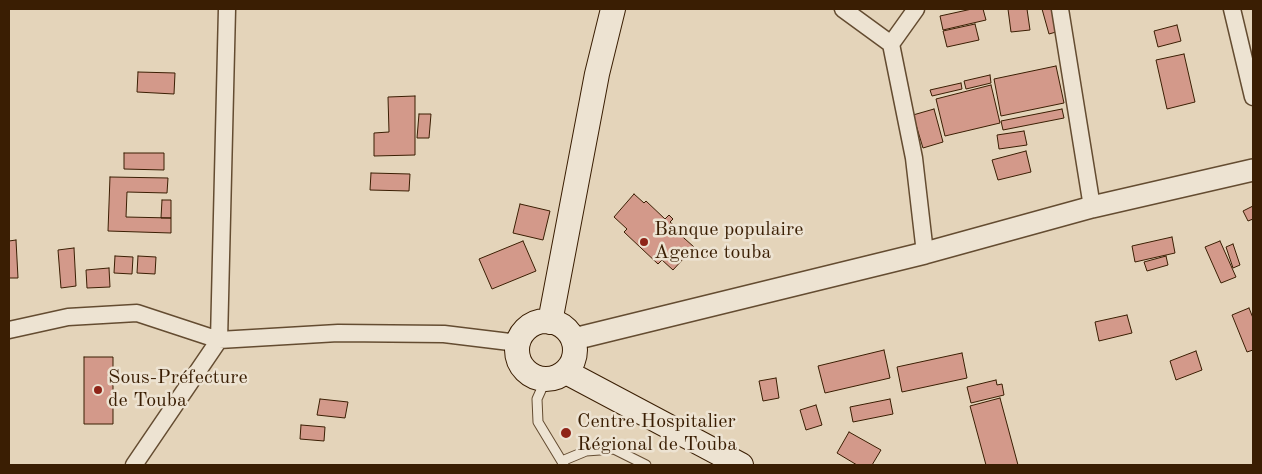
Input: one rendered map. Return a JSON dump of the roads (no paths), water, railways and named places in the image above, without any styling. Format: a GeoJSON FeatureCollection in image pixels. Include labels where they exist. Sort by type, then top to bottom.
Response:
{"type":"FeatureCollection","features":[{"type":"Feature","properties":{"kind":"main road"},"geometry":{"type":"LineString","coordinates":[[550,322],[597,74],[613,9]]}},
{"type":"Feature","properties":{"kind":"main road"},"geometry":{"type":"LineString","coordinates":[[556,375],[575,357],[574,339],[567,330],[558,324],[539,322],[530,326],[522,334],[518,343],[520,364],[535,377],[556,375],[741,465]]}},
{"type":"Feature","properties":{"kind":"street"},"geometry":{"type":"LineString","coordinates":[[134,465],[219,340],[227,9]]}},
{"type":"Feature","properties":{"kind":"street"},"geometry":{"type":"LineString","coordinates":[[843,9],[891,44],[914,158],[925,253]]}},
{"type":"Feature","properties":{"kind":"street"},"geometry":{"type":"LineString","coordinates":[[891,44],[916,9]]}},
{"type":"Feature","properties":{"kind":"street"},"geometry":{"type":"LineString","coordinates":[[1060,9],[1092,207]]}},
{"type":"Feature","properties":{"kind":"street"},"geometry":{"type":"LineString","coordinates":[[1232,9],[1253,97]]}},
{"type":"Feature","properties":{"kind":"street"},"geometry":{"type":"LineString","coordinates":[[574,339],[925,253],[1092,207],[1253,170]]}},
{"type":"Feature","properties":{"kind":"street"},"geometry":{"type":"LineString","coordinates":[[9,330],[68,318],[137,313],[219,340],[338,333],[444,334],[518,343]]}},
{"type":"Feature","properties":{"kind":"lane"},"geometry":{"type":"LineString","coordinates":[[556,375],[537,399],[538,422],[563,463],[586,451],[614,449],[646,465]]}},
{"type":"Feature","properties":{"kind":"place","name":"Banque populaire Agence touba"},"geometry":{"type":"Point","coordinates":[644,242]}},
{"type":"Feature","properties":{"kind":"place","name":"Sous-Préfecture de Touba"},"geometry":{"type":"Point","coordinates":[98,390]}},
{"type":"Feature","properties":{"kind":"place","name":"Centre Hospitalier Régional de Touba"},"geometry":{"type":"Point","coordinates":[566,433]}}]}
